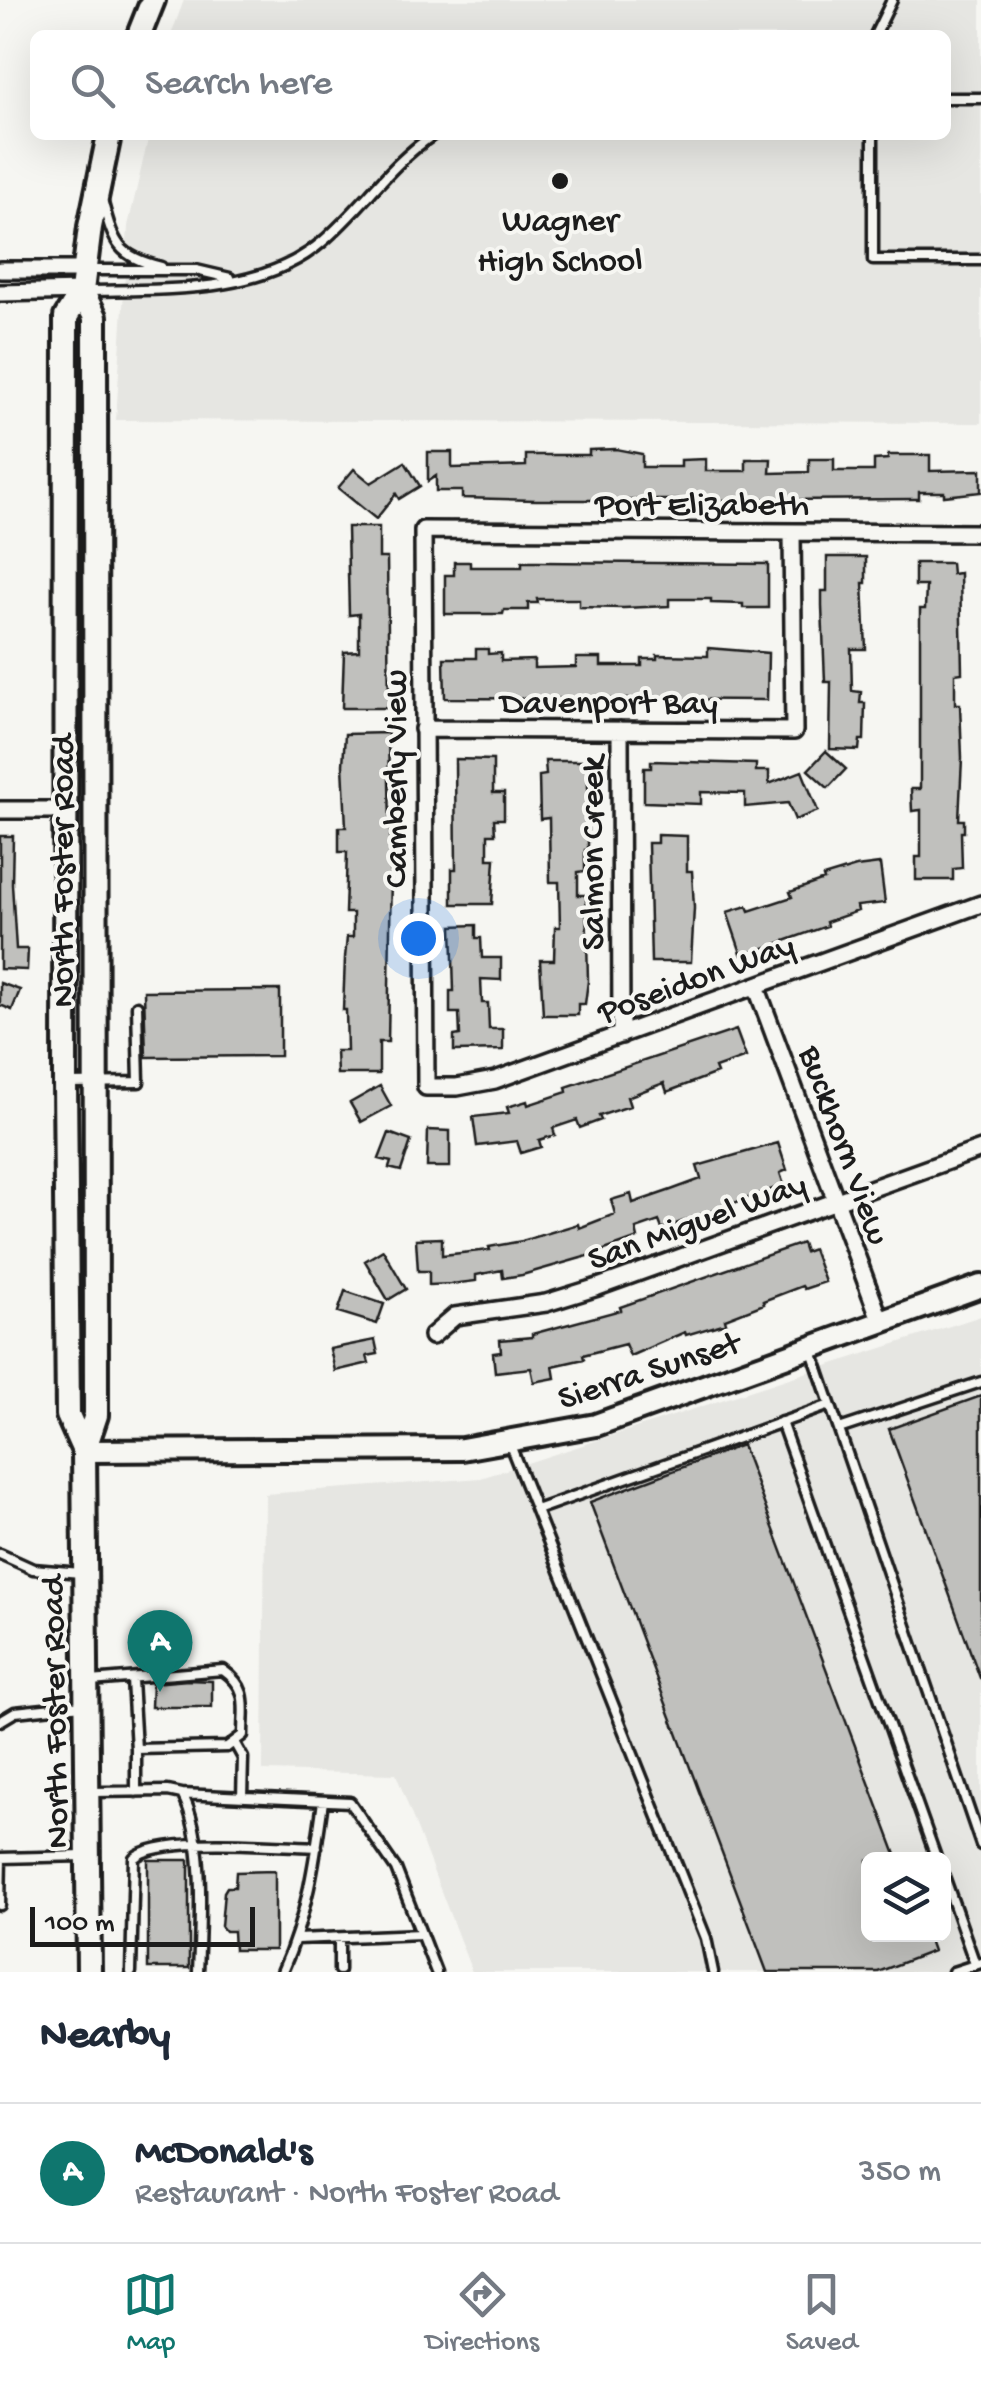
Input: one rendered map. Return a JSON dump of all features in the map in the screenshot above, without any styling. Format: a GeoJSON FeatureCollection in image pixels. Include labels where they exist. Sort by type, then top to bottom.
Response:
{"type":"FeatureCollection","features":[{"type":"Feature","properties":{"kind":"main road"},"geometry":{"type":"LineString","coordinates":[[141,30],[153,0]]}},
{"type":"Feature","properties":{"kind":"main road","name":"North Foster Road"},"geometry":{"type":"LineString","coordinates":[[84,1451],[68,1416],[64,1083],[66,317],[83,281],[108,140]]}},
{"type":"Feature","properties":{"kind":"main road","name":"North Foster Road"},"geometry":{"type":"LineString","coordinates":[[83,281],[95,317],[96,1416],[84,1451],[89,1972]]}},
{"type":"Feature","properties":{"kind":"street"},"geometry":{"type":"LineString","coordinates":[[0,270],[83,281]]}},
{"type":"Feature","properties":{"kind":"street"},"geometry":{"type":"LineString","coordinates":[[0,292],[83,281]]}},
{"type":"Feature","properties":{"kind":"street","name":"Port Elizabeth"},"geometry":{"type":"LineString","coordinates":[[424,530],[981,533]]}},
{"type":"Feature","properties":{"kind":"street","name":"Camberly View"},"geometry":{"type":"LineString","coordinates":[[424,530],[426,1087]]}},
{"type":"Feature","properties":{"kind":"street","name":"Davenport Bay"},"geometry":{"type":"LineString","coordinates":[[423,729],[794,731],[792,532]]}},
{"type":"Feature","properties":{"kind":"street","name":"Salmon Creek"},"geometry":{"type":"LineString","coordinates":[[620,730],[620,1035]]}},
{"type":"Feature","properties":{"kind":"street"},"geometry":{"type":"LineString","coordinates":[[0,810],[65,810]]}},
{"type":"Feature","properties":{"kind":"street","name":"Poseidon Way"},"geometry":{"type":"LineString","coordinates":[[426,1087],[457,1087],[495,1080],[981,904]]}},
{"type":"Feature","properties":{"kind":"street","name":"Buckhorn View"},"geometry":{"type":"LineString","coordinates":[[756,986],[881,1322]]}},
{"type":"Feature","properties":{"kind":"street","name":"San Miguel Way"},"geometry":{"type":"LineString","coordinates":[[432,1336],[455,1316],[546,1302],[598,1287],[981,1148]]}},
{"type":"Feature","properties":{"kind":"street","name":"Sierra Sunset"},"geometry":{"type":"LineString","coordinates":[[84,1451],[462,1449],[596,1425],[981,1286]]}},
{"type":"Feature","properties":{"kind":"lane"},"geometry":{"type":"LineString","coordinates":[[877,30],[892,0]]}},
{"type":"Feature","properties":{"kind":"lane"},"geometry":{"type":"LineString","coordinates":[[951,98],[981,98]]}},
{"type":"Feature","properties":{"kind":"lane"},"geometry":{"type":"LineString","coordinates":[[83,281],[208,288],[283,266],[320,244],[428,140]]}},
{"type":"Feature","properties":{"kind":"lane"},"geometry":{"type":"LineString","coordinates":[[873,140],[873,260],[981,260]]}},
{"type":"Feature","properties":{"kind":"lane"},"geometry":{"type":"LineString","coordinates":[[98,184],[112,240],[134,260],[175,270]]}},
{"type":"Feature","properties":{"kind":"lane"},"geometry":{"type":"LineString","coordinates":[[83,281],[175,270],[196,270],[235,279]]}},
{"type":"Feature","properties":{"kind":"lane"},"geometry":{"type":"LineString","coordinates":[[64,1083],[139,1082],[137,1006]]}},
{"type":"Feature","properties":{"kind":"lane"},"geometry":{"type":"LineString","coordinates":[[811,1348],[981,1846]]}},
{"type":"Feature","properties":{"kind":"lane"},"geometry":{"type":"LineString","coordinates":[[838,1429],[981,1382]]}},
{"type":"Feature","properties":{"kind":"lane"},"geometry":{"type":"LineString","coordinates":[[536,1510],[830,1405]]}},
{"type":"Feature","properties":{"kind":"lane"},"geometry":{"type":"LineString","coordinates":[[782,1422],[935,1852]]}},
{"type":"Feature","properties":{"kind":"lane"},"geometry":{"type":"LineString","coordinates":[[508,1441],[706,1938],[713,1972]]}},
{"type":"Feature","properties":{"kind":"lane"},"geometry":{"type":"LineString","coordinates":[[0,1554],[33,1569],[85,1574]]}},
{"type":"Feature","properties":{"kind":"lane"},"geometry":{"type":"LineString","coordinates":[[86,1681],[223,1670],[239,1681],[243,1735],[228,1747],[136,1749]]}},
{"type":"Feature","properties":{"kind":"lane"},"geometry":{"type":"LineString","coordinates":[[132,1680],[136,1792]]}},
{"type":"Feature","properties":{"kind":"lane"},"geometry":{"type":"LineString","coordinates":[[0,1721],[15,1712],[86,1705]]}},
{"type":"Feature","properties":{"kind":"lane"},"geometry":{"type":"LineString","coordinates":[[234,1742],[243,1758],[242,1797]]}},
{"type":"Feature","properties":{"kind":"lane"},"geometry":{"type":"LineString","coordinates":[[88,1792],[350,1802],[396,1868],[436,1972]]}},
{"type":"Feature","properties":{"kind":"lane"},"geometry":{"type":"LineString","coordinates":[[182,1794],[191,1810],[195,1844],[198,1972]]}},
{"type":"Feature","properties":{"kind":"lane"},"geometry":{"type":"LineString","coordinates":[[282,1972],[296,1939],[322,1800]]}},
{"type":"Feature","properties":{"kind":"lane"},"geometry":{"type":"LineString","coordinates":[[131,1972],[134,1858],[144,1850],[195,1844],[316,1847]]}},
{"type":"Feature","properties":{"kind":"lane"},"geometry":{"type":"LineString","coordinates":[[0,1905],[0,1858],[88,1856]]}},
{"type":"Feature","properties":{"kind":"lane"},"geometry":{"type":"LineString","coordinates":[[951,1894],[978,1964],[953,1972]]}},
{"type":"Feature","properties":{"kind":"lane"},"geometry":{"type":"LineString","coordinates":[[296,1939],[421,1934]]}},
{"type":"Feature","properties":{"kind":"lane"},"geometry":{"type":"LineString","coordinates":[[339,1938],[339,1970]]}},
{"type":"Feature","properties":{"kind":"shaded area","name":"Wagner High School"},"geometry":{"type":"Polygon","coordinates":[[[184,0],[981,0],[981,423],[116,420],[128,226],[148,140],[951,140],[951,30],[173,30],[184,0]]]}},
{"type":"Feature","properties":{"kind":"shaded area"},"geometry":{"type":"Polygon","coordinates":[[[981,1316],[981,1972],[472,1972],[396,1774],[263,1771],[265,1494],[481,1478],[981,1316]]]}},
{"type":"Feature","properties":{"kind":"building"},"geometry":{"type":"Polygon","coordinates":[[[616,449],[642,454],[642,467],[681,467],[681,460],[706,459],[706,471],[746,471],[746,459],[771,459],[770,473],[809,472],[809,459],[834,459],[834,471],[874,471],[874,460],[888,459],[888,455],[930,455],[930,471],[981,470],[981,492],[944,496],[944,492],[919,492],[919,499],[536,500],[462,498],[462,491],[436,491],[436,476],[428,481],[428,452],[452,452],[452,468],[526,466],[526,455],[589,455],[589,450],[616,449]]]}},
{"type":"Feature","properties":{"kind":"building"},"geometry":{"type":"Polygon","coordinates":[[[405,462],[420,486],[399,499],[396,494],[376,519],[338,488],[354,469],[371,483],[405,462]]]}},
{"type":"Feature","properties":{"kind":"building"},"geometry":{"type":"Polygon","coordinates":[[[347,527],[379,527],[379,558],[387,558],[389,708],[342,708],[344,652],[359,651],[359,614],[349,615],[347,527]]]}},
{"type":"Feature","properties":{"kind":"building"},"geometry":{"type":"Polygon","coordinates":[[[827,557],[866,557],[866,649],[851,649],[852,691],[861,692],[860,703],[865,703],[864,740],[860,740],[859,750],[830,749],[831,682],[825,682],[822,606],[822,591],[827,591],[827,557]]]}},
{"type":"Feature","properties":{"kind":"building"},"geometry":{"type":"Polygon","coordinates":[[[454,562],[470,562],[470,567],[522,567],[522,562],[768,564],[768,608],[711,603],[711,599],[669,599],[669,606],[623,608],[579,607],[579,599],[537,599],[538,603],[528,603],[528,610],[445,614],[445,575],[454,575],[454,562]]]}},
{"type":"Feature","properties":{"kind":"building"},"geometry":{"type":"Polygon","coordinates":[[[915,563],[951,563],[952,574],[960,573],[962,673],[955,674],[955,704],[960,704],[959,820],[964,820],[964,832],[962,868],[953,869],[953,880],[916,880],[916,857],[921,857],[921,810],[912,811],[911,789],[920,789],[920,609],[925,609],[926,586],[915,586],[915,563]]]}},
{"type":"Feature","properties":{"kind":"building"},"geometry":{"type":"Polygon","coordinates":[[[708,648],[768,653],[767,700],[445,698],[444,658],[476,658],[476,649],[488,649],[488,654],[501,653],[501,661],[534,660],[534,668],[576,667],[576,658],[601,658],[601,666],[642,666],[642,659],[657,659],[657,655],[708,656],[708,648]]]}},
{"type":"Feature","properties":{"kind":"building"},"geometry":{"type":"Polygon","coordinates":[[[388,733],[388,1042],[379,1042],[379,1074],[337,1074],[336,1051],[347,1051],[343,1010],[345,958],[347,937],[353,937],[353,913],[345,913],[347,852],[339,852],[339,827],[346,827],[345,734],[388,733]]]}},
{"type":"Feature","properties":{"kind":"building"},"geometry":{"type":"Polygon","coordinates":[[[826,751],[846,769],[828,788],[808,770],[826,751]]]}},
{"type":"Feature","properties":{"kind":"building"},"geometry":{"type":"Polygon","coordinates":[[[455,759],[493,760],[493,793],[504,793],[504,819],[494,819],[495,834],[488,834],[488,859],[495,859],[492,904],[452,904],[452,869],[456,869],[455,759]]]}},
{"type":"Feature","properties":{"kind":"building"},"geometry":{"type":"Polygon","coordinates":[[[545,761],[588,761],[588,850],[585,871],[578,872],[578,895],[586,895],[588,981],[585,1004],[578,1004],[578,1015],[543,1015],[540,960],[554,960],[555,927],[560,927],[559,882],[550,882],[549,818],[540,819],[539,776],[546,775],[545,761]]]}},
{"type":"Feature","properties":{"kind":"building"},"geometry":{"type":"Polygon","coordinates":[[[651,761],[756,764],[756,771],[769,771],[769,784],[802,771],[818,811],[795,820],[788,803],[745,807],[745,793],[701,792],[701,804],[644,802],[644,768],[651,768],[651,761]]]}},
{"type":"Feature","properties":{"kind":"building"},"geometry":{"type":"Polygon","coordinates":[[[657,835],[687,836],[687,871],[692,871],[694,908],[691,962],[651,962],[648,843],[657,843],[657,835]]]}},
{"type":"Feature","properties":{"kind":"building"},"geometry":{"type":"Polygon","coordinates":[[[0,836],[13,836],[16,949],[28,949],[27,970],[0,969],[0,836]]]}},
{"type":"Feature","properties":{"kind":"building"},"geometry":{"type":"Polygon","coordinates":[[[880,864],[885,903],[857,906],[858,911],[826,922],[827,926],[742,956],[727,912],[747,906],[749,911],[792,897],[790,892],[824,880],[823,877],[880,864]]]}},
{"type":"Feature","properties":{"kind":"building"},"geometry":{"type":"Polygon","coordinates":[[[476,925],[482,958],[501,958],[501,980],[481,979],[482,1003],[488,1003],[489,1029],[503,1029],[503,1050],[454,1051],[454,1036],[460,1035],[459,1013],[450,1013],[450,991],[454,991],[452,926],[476,925]]]}},
{"type":"Feature","properties":{"kind":"building"},"geometry":{"type":"Polygon","coordinates":[[[0,983],[20,990],[12,1010],[0,1005],[0,983]]]}},
{"type":"Feature","properties":{"kind":"building"},"geometry":{"type":"Polygon","coordinates":[[[280,990],[280,1056],[146,1057],[144,991],[280,990]]]}},
{"type":"Feature","properties":{"kind":"building"},"geometry":{"type":"Polygon","coordinates":[[[736,1030],[746,1057],[715,1068],[717,1073],[667,1092],[664,1083],[627,1097],[630,1106],[599,1116],[601,1120],[580,1128],[577,1120],[553,1128],[555,1135],[539,1140],[541,1147],[521,1153],[517,1141],[477,1146],[473,1117],[509,1113],[507,1107],[527,1101],[528,1105],[567,1092],[566,1087],[736,1030]]]}},
{"type":"Feature","properties":{"kind":"building"},"geometry":{"type":"Polygon","coordinates":[[[380,1086],[391,1106],[361,1122],[350,1103],[380,1086]]]}},
{"type":"Feature","properties":{"kind":"building"},"geometry":{"type":"Polygon","coordinates":[[[428,1130],[450,1131],[450,1167],[427,1167],[428,1130]]]}},
{"type":"Feature","properties":{"kind":"building"},"geometry":{"type":"Polygon","coordinates":[[[389,1133],[411,1141],[401,1171],[389,1168],[391,1162],[379,1159],[389,1133]]]}},
{"type":"Feature","properties":{"kind":"building"},"geometry":{"type":"Polygon","coordinates":[[[778,1143],[787,1170],[780,1173],[784,1185],[662,1229],[659,1221],[636,1229],[638,1238],[588,1256],[522,1275],[503,1278],[502,1270],[476,1275],[476,1281],[451,1284],[429,1285],[429,1271],[418,1271],[416,1239],[442,1238],[442,1255],[490,1250],[489,1247],[578,1224],[579,1228],[615,1214],[611,1200],[631,1194],[633,1203],[701,1179],[697,1166],[778,1143]]]}},
{"type":"Feature","properties":{"kind":"building"},"geometry":{"type":"Polygon","coordinates":[[[802,1243],[805,1252],[813,1249],[825,1282],[804,1289],[802,1286],[725,1319],[726,1323],[686,1335],[685,1332],[630,1356],[625,1344],[583,1355],[584,1359],[553,1366],[555,1378],[534,1382],[531,1368],[495,1372],[493,1353],[501,1352],[500,1340],[532,1337],[621,1310],[620,1307],[802,1243]]]}},
{"type":"Feature","properties":{"kind":"building"},"geometry":{"type":"Polygon","coordinates":[[[383,1250],[406,1289],[388,1300],[365,1261],[383,1250]]]}},
{"type":"Feature","properties":{"kind":"building"},"geometry":{"type":"Polygon","coordinates":[[[345,1291],[384,1304],[377,1324],[338,1312],[345,1291]]]}},
{"type":"Feature","properties":{"kind":"building"},"geometry":{"type":"Polygon","coordinates":[[[375,1340],[378,1354],[367,1356],[369,1363],[335,1371],[330,1349],[375,1340]]]}},
{"type":"Feature","properties":{"kind":"building"},"geometry":{"type":"Polygon","coordinates":[[[981,1396],[981,1678],[980,1678],[889,1429],[981,1396]]]}},
{"type":"Feature","properties":{"kind":"building"},"geometry":{"type":"Polygon","coordinates":[[[742,1445],[895,1852],[861,1852],[861,1942],[930,1942],[933,1951],[878,1972],[767,1972],[590,1502],[742,1445]]]}},
{"type":"Feature","properties":{"kind":"building"},"geometry":{"type":"Polygon","coordinates":[[[212,1681],[212,1707],[151,1707],[152,1683],[212,1681]]]}},
{"type":"Feature","properties":{"kind":"building"},"geometry":{"type":"Polygon","coordinates":[[[148,1860],[189,1860],[189,1968],[148,1968],[148,1860]]]}},
{"type":"Feature","properties":{"kind":"building"},"geometry":{"type":"Polygon","coordinates":[[[275,1871],[275,1950],[234,1950],[233,1931],[225,1931],[221,1926],[224,1892],[227,1887],[235,1887],[236,1872],[275,1871]]]}},
{"type":"Feature","properties":{"kind":"place","name":"Wagner High School"},"geometry":{"type":"Point","coordinates":[560,181]}},
{"type":"Feature","properties":{"kind":"place","name":"McDonald's"},"geometry":{"type":"Point","coordinates":[160,1692]}}]}
